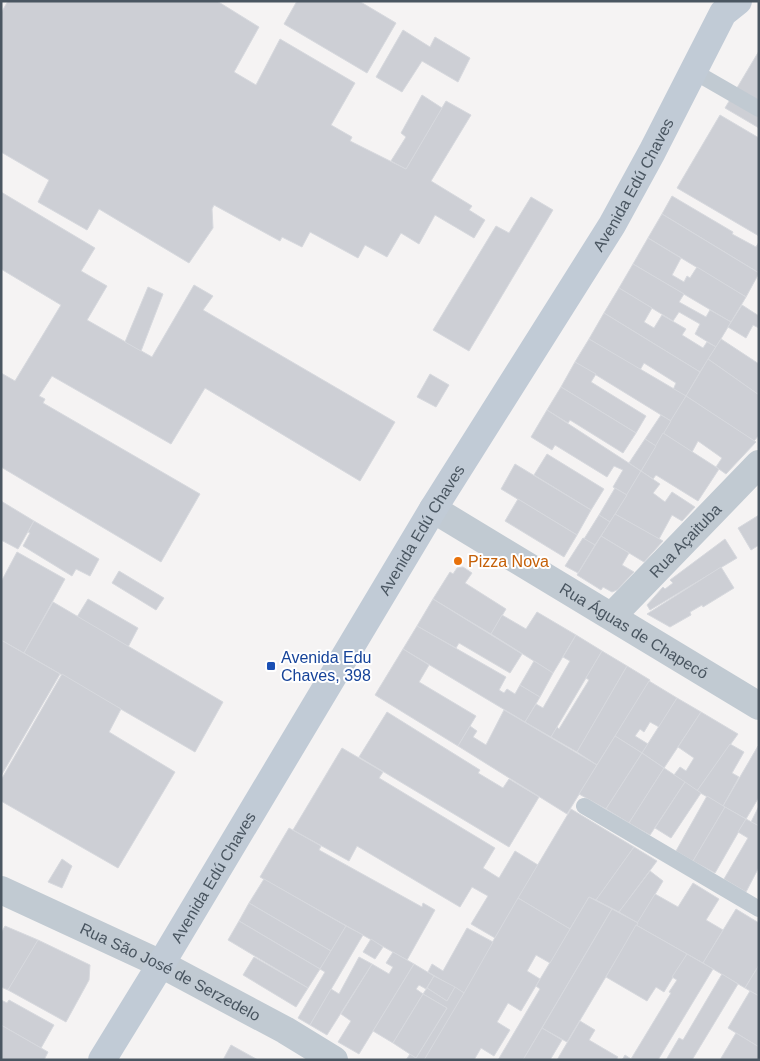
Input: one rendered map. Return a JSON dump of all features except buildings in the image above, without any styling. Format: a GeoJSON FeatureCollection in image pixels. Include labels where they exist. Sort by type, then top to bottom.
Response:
{"type":"FeatureCollection","features":[{"type":"Feature","properties":{"kind":"main road","name":"Avenida Edú Chaves"},"geometry":{"type":"LineString","coordinates":[[102,1060],[432,508],[612,225],[652,152],[727,5]]}},
{"type":"Feature","properties":{"kind":"street","name":"Rua Açaituba"},"geometry":{"type":"LineString","coordinates":[[612,616],[759,464]]}},
{"type":"Feature","properties":{"kind":"street","name":"Rua Águas de Chapecó"},"geometry":{"type":"LineString","coordinates":[[432,508],[759,706]]}},
{"type":"Feature","properties":{"kind":"street","name":"Rua São José de Serzedelo"},"geometry":{"type":"LineString","coordinates":[[1,890],[161,964],[285,1030],[334,1060]]}},
{"type":"Feature","properties":{"kind":"lane"},"geometry":{"type":"LineString","coordinates":[[693,71],[759,109]]}},
{"type":"Feature","properties":{"kind":"lane"},"geometry":{"type":"LineString","coordinates":[[584,806],[759,909]]}},
{"type":"Feature","properties":{"kind":"place","name":"Pizza Nova"},"geometry":{"type":"Point","coordinates":[458,561]}},
{"type":"Feature","properties":{"kind":"place","name":"Avenida Edu Chaves, 398"},"geometry":{"type":"Point","coordinates":[271,666]}}]}
